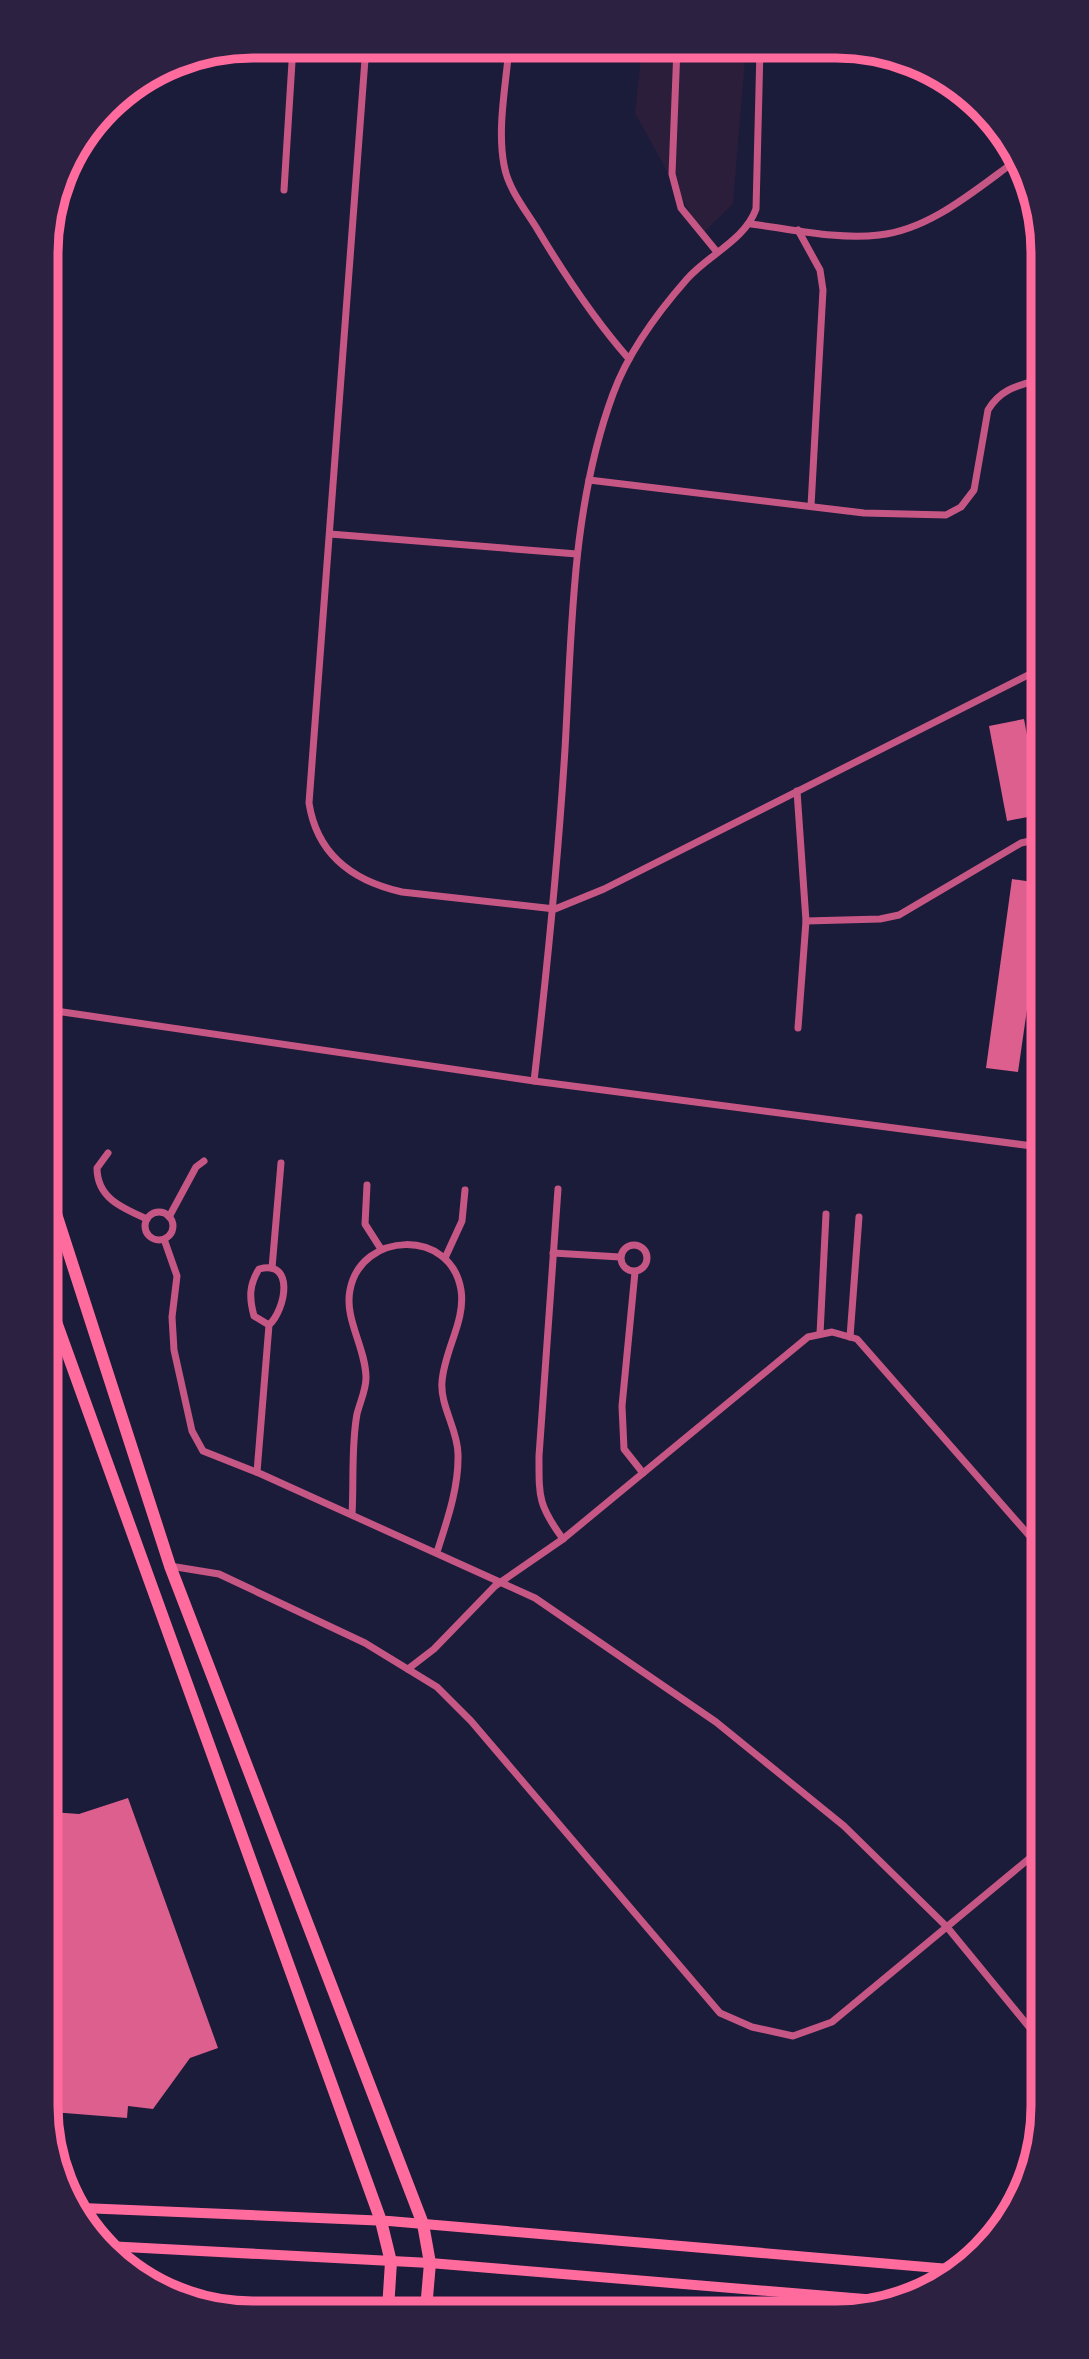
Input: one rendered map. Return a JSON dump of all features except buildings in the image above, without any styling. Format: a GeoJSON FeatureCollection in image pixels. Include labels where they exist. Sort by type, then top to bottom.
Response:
{"type":"FeatureCollection","features":[{"type":"Feature","properties":{"kind":"main road"},"geometry":{"type":"LineString","coordinates":[[58,1220],[170,1566],[423,2224],[430,2263],[426,2301]]}},
{"type":"Feature","properties":{"kind":"main road"},"geometry":{"type":"LineString","coordinates":[[58,1327],[382,2221],[391,2262],[389,2301]]}},
{"type":"Feature","properties":{"kind":"main road"},"geometry":{"type":"LineString","coordinates":[[87,2208],[382,2221],[944,2269]]}},
{"type":"Feature","properties":{"kind":"main road"},"geometry":{"type":"LineString","coordinates":[[118,2247],[430,2263],[866,2299]]}},
{"type":"Feature","properties":{"kind":"street"},"geometry":{"type":"LineString","coordinates":[[284,190],[292,58]]}},
{"type":"Feature","properties":{"kind":"street"},"geometry":{"type":"LineString","coordinates":[[365,58],[309,803],[313,828],[342,865],[380,887],[555,909],[604,890],[1031,674]]}},
{"type":"Feature","properties":{"kind":"street"},"geometry":{"type":"LineString","coordinates":[[508,58],[502,150],[504,168],[512,189],[601,328],[629,359]]}},
{"type":"Feature","properties":{"kind":"street"},"geometry":{"type":"LineString","coordinates":[[677,58],[672,174],[681,208],[717,252]]}},
{"type":"Feature","properties":{"kind":"street"},"geometry":{"type":"LineString","coordinates":[[534,1081],[555,909],[577,554],[589,480],[614,393],[629,359],[687,278],[751,224],[756,209],[760,58]]}},
{"type":"Feature","properties":{"kind":"street"},"geometry":{"type":"LineString","coordinates":[[751,224],[860,236],[900,230],[956,205],[1010,165]]}},
{"type":"Feature","properties":{"kind":"street"},"geometry":{"type":"LineString","coordinates":[[798,230],[820,270],[823,290],[811,506]]}},
{"type":"Feature","properties":{"kind":"street"},"geometry":{"type":"LineString","coordinates":[[589,480],[811,506],[946,515],[974,490],[989,410],[994,401],[1005,391],[1031,382]]}},
{"type":"Feature","properties":{"kind":"street"},"geometry":{"type":"LineString","coordinates":[[330,534],[577,554]]}},
{"type":"Feature","properties":{"kind":"street"},"geometry":{"type":"LineString","coordinates":[[797,791],[806,921],[798,1028]]}},
{"type":"Feature","properties":{"kind":"street"},"geometry":{"type":"LineString","coordinates":[[806,921],[880,919],[899,915],[1009,849],[1031,842]]}},
{"type":"Feature","properties":{"kind":"street"},"geometry":{"type":"LineString","coordinates":[[58,1011],[534,1081],[1031,1146]]}},
{"type":"Feature","properties":{"kind":"street"},"geometry":{"type":"LineString","coordinates":[[108,1153],[97,1168],[98,1183],[106,1195],[122,1208],[147,1219]]}},
{"type":"Feature","properties":{"kind":"street"},"geometry":{"type":"LineString","coordinates":[[169,1217],[196,1167],[204,1161]]}},
{"type":"Feature","properties":{"kind":"street"},"geometry":{"type":"LineString","coordinates":[[257,1472],[269,1325],[279,1315],[284,1300],[284,1282],[272,1268],[281,1163]]}},
{"type":"Feature","properties":{"kind":"street"},"geometry":{"type":"LineString","coordinates":[[367,1185],[365,1224],[380,1249]]}},
{"type":"Feature","properties":{"kind":"street"},"geometry":{"type":"LineString","coordinates":[[558,1189],[539,1456],[539,1495],[543,1511],[563,1539]]}},
{"type":"Feature","properties":{"kind":"street"},"geometry":{"type":"LineString","coordinates":[[445,1258],[462,1221],[465,1190]]}},
{"type":"Feature","properties":{"kind":"street"},"geometry":{"type":"LineString","coordinates":[[162,1212],[169,1217],[173,1225],[171,1234],[164,1239],[155,1240],[148,1235],[145,1227],[147,1219],[153,1213],[162,1212]]}},
{"type":"Feature","properties":{"kind":"street"},"geometry":{"type":"LineString","coordinates":[[820,1334],[826,1214]]}},
{"type":"Feature","properties":{"kind":"street"},"geometry":{"type":"LineString","coordinates":[[850,1338],[859,1217]]}},
{"type":"Feature","properties":{"kind":"street"},"geometry":{"type":"LineString","coordinates":[[164,1239],[177,1276],[172,1317],[174,1350],[192,1431],[203,1451],[352,1514],[535,1598],[716,1722],[844,1826],[947,1927],[1031,2029]]}},
{"type":"Feature","properties":{"kind":"street"},"geometry":{"type":"LineString","coordinates":[[352,1514],[357,1414],[366,1379],[363,1350],[349,1308],[350,1290],[358,1266],[380,1249],[412,1244],[439,1252],[454,1266],[461,1291],[461,1314],[443,1365],[441,1387],[459,1453],[451,1507],[437,1552]]}},
{"type":"Feature","properties":{"kind":"street"},"geometry":{"type":"LineString","coordinates":[[620,1257],[627,1246],[641,1246],[647,1258],[646,1264],[635,1272],[622,1406],[624,1449],[643,1473]]}},
{"type":"Feature","properties":{"kind":"street"},"geometry":{"type":"LineString","coordinates":[[553,1253],[620,1257]]}},
{"type":"Feature","properties":{"kind":"street"},"geometry":{"type":"LineString","coordinates":[[620,1257],[627,1269],[635,1272]]}},
{"type":"Feature","properties":{"kind":"street"},"geometry":{"type":"LineString","coordinates":[[269,1325],[254,1316],[250,1282],[259,1269],[272,1268]]}},
{"type":"Feature","properties":{"kind":"street"},"geometry":{"type":"LineString","coordinates":[[408,1669],[434,1648],[502,1581],[563,1539],[808,1336],[832,1332],[857,1339],[1031,1537]]}},
{"type":"Feature","properties":{"kind":"street"},"geometry":{"type":"LineString","coordinates":[[170,1566],[219,1574],[365,1643],[437,1687],[471,1721],[720,2013],[752,2028],[793,2036],[832,2022],[1031,1857]]}},
{"type":"Feature","properties":{"kind":"shaded area"},"geometry":{"type":"Polygon","coordinates":[[[641,58],[745,58],[733,204],[702,234],[635,113],[641,58]]]}}]}
